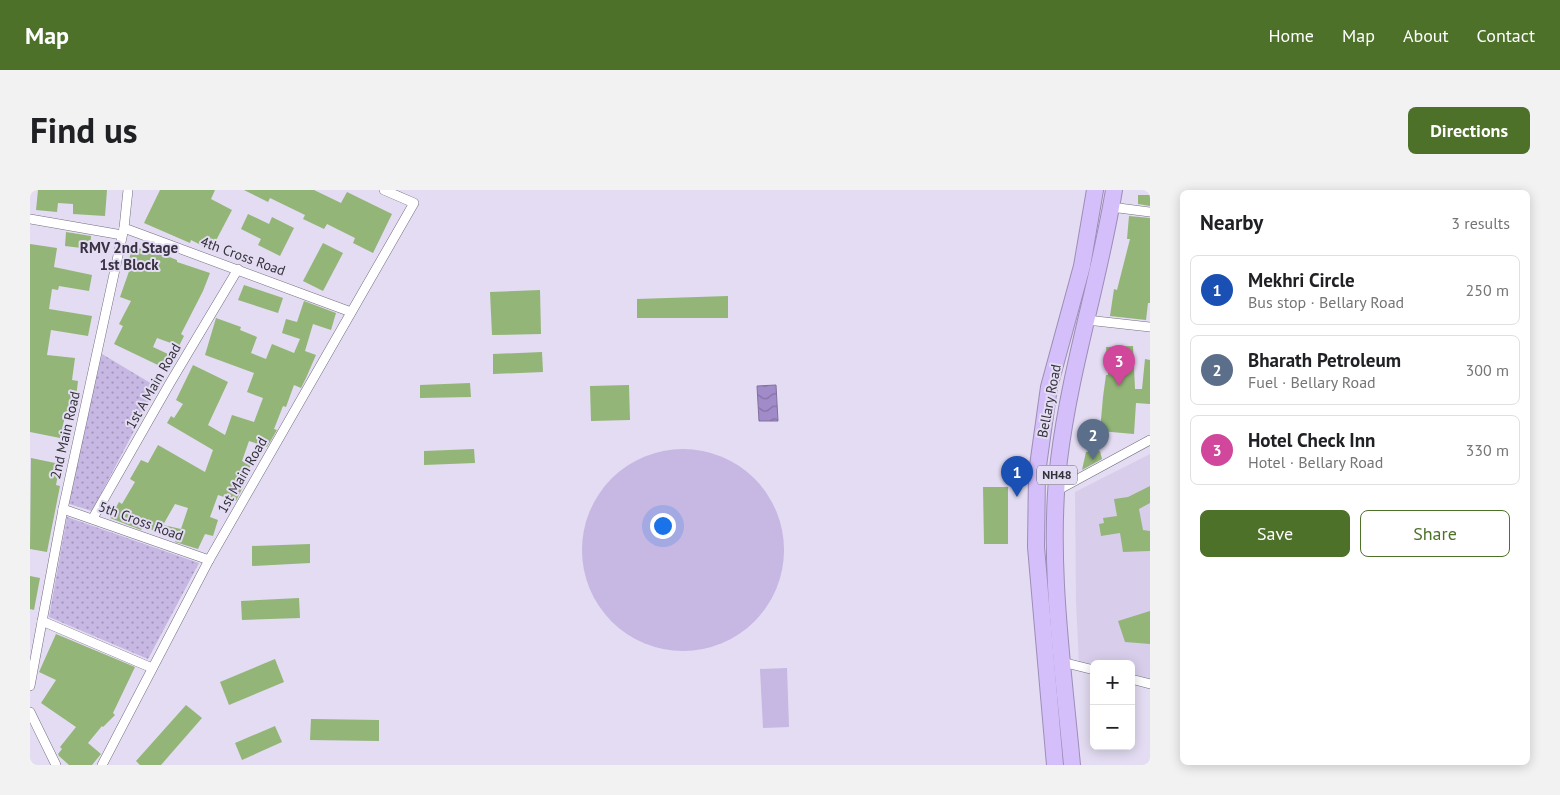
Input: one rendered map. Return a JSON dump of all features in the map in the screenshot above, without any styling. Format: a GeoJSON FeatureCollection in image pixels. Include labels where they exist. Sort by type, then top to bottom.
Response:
{"type":"FeatureCollection","features":[{"type":"Feature","properties":{"kind":"highway","name":"Bellary Road"},"geometry":{"type":"LineString","coordinates":[[1055,765],[1036,547],[1037,473],[1049,387],[1082,266],[1095,190]]}},
{"type":"Feature","properties":{"kind":"highway","name":"Bellary Road"},"geometry":{"type":"LineString","coordinates":[[1072,765],[1062,662],[1056,568],[1056,491],[1064,427],[1100,268],[1114,190]]}},
{"type":"Feature","properties":{"kind":"street","name":"2nd Main Road"},"geometry":{"type":"LineString","coordinates":[[30,686],[63,509],[123,231],[128,190]]}},
{"type":"Feature","properties":{"kind":"street","name":"1st Main Road"},"geometry":{"type":"LineString","coordinates":[[102,765],[209,560],[414,202],[384,190]]}},
{"type":"Feature","properties":{"kind":"street"},"geometry":{"type":"LineString","coordinates":[[1111,207],[1150,212]]}},
{"type":"Feature","properties":{"kind":"street","name":"4th Cross Road"},"geometry":{"type":"LineString","coordinates":[[30,219],[123,231],[238,269],[352,312]]}},
{"type":"Feature","properties":{"kind":"street","name":"1st A Main Road"},"geometry":{"type":"LineString","coordinates":[[93,518],[238,269]]}},
{"type":"Feature","properties":{"kind":"street"},"geometry":{"type":"LineString","coordinates":[[1087,320],[1150,327]]}},
{"type":"Feature","properties":{"kind":"street"},"geometry":{"type":"LineString","coordinates":[[1056,491],[1150,440]]}},
{"type":"Feature","properties":{"kind":"street","name":"5th Cross Road"},"geometry":{"type":"LineString","coordinates":[[63,509],[209,560]]}},
{"type":"Feature","properties":{"kind":"street"},"geometry":{"type":"LineString","coordinates":[[42,621],[152,668]]}},
{"type":"Feature","properties":{"kind":"street"},"geometry":{"type":"LineString","coordinates":[[1062,662],[1090,669]]}},
{"type":"Feature","properties":{"kind":"street"},"geometry":{"type":"LineString","coordinates":[[1135,681],[1150,684]]}},
{"type":"Feature","properties":{"kind":"street"},"geometry":{"type":"LineString","coordinates":[[30,712],[56,765]]}},
{"type":"Feature","properties":{"kind":"shaded area"},"geometry":{"type":"Polygon","coordinates":[[[102,354],[157,387],[92,511],[66,503],[102,354]]]}},
{"type":"Feature","properties":{"kind":"shaded area"},"geometry":{"type":"Polygon","coordinates":[[[683,449],[712,453],[731,461],[747,472],[761,486],[772,502],[780,521],[784,550],[780,579],[772,598],[761,614],[747,628],[731,639],[712,647],[683,651],[654,647],[635,639],[619,628],[605,614],[594,598],[586,579],[582,550],[586,521],[594,502],[605,486],[619,472],[635,461],[654,453],[683,449]]]}},
{"type":"Feature","properties":{"kind":"shaded area"},"geometry":{"type":"Polygon","coordinates":[[[1150,454],[1150,682],[1135,678],[1135,660],[1090,660],[1090,668],[1079,665],[1076,601],[1075,492],[1150,454]]]}},
{"type":"Feature","properties":{"kind":"shaded area"},"geometry":{"type":"Polygon","coordinates":[[[67,517],[199,563],[148,659],[49,617],[67,517]]]}},
{"type":"Feature","properties":{"kind":"shaded area"},"geometry":{"type":"Polygon","coordinates":[[[787,668],[789,727],[763,728],[760,669],[787,668]]]}},
{"type":"Feature","properties":{"kind":"water"},"geometry":{"type":"Polygon","coordinates":[[[776,385],[778,421],[759,421],[757,386],[776,385]]]}},
{"type":"Feature","properties":{"kind":"building"},"geometry":{"type":"Polygon","coordinates":[[[38,190],[107,190],[105,216],[73,214],[73,204],[58,203],[57,212],[36,210],[38,190]]]}},
{"type":"Feature","properties":{"kind":"building"},"geometry":{"type":"Polygon","coordinates":[[[160,190],[215,190],[211,199],[232,210],[211,250],[191,240],[190,243],[144,223],[160,190]]]}},
{"type":"Feature","properties":{"kind":"building"},"geometry":{"type":"Polygon","coordinates":[[[244,190],[314,190],[341,203],[347,192],[392,214],[373,253],[353,243],[355,238],[327,224],[324,229],[303,219],[305,215],[270,198],[268,202],[244,190]]]}},
{"type":"Feature","properties":{"kind":"building"},"geometry":{"type":"Polygon","coordinates":[[[1138,195],[1150,195],[1150,206],[1138,204],[1138,195]]]}},
{"type":"Feature","properties":{"kind":"building"},"geometry":{"type":"Polygon","coordinates":[[[248,214],[269,224],[272,217],[294,228],[280,256],[258,245],[261,239],[241,229],[248,214]]]}},
{"type":"Feature","properties":{"kind":"building"},"geometry":{"type":"Polygon","coordinates":[[[1129,216],[1150,218],[1150,303],[1148,303],[1146,320],[1110,316],[1114,289],[1117,290],[1130,239],[1127,239],[1129,216]]]}},
{"type":"Feature","properties":{"kind":"building"},"geometry":{"type":"Polygon","coordinates":[[[66,232],[91,236],[90,249],[65,246],[66,232]]]}},
{"type":"Feature","properties":{"kind":"building"},"geometry":{"type":"Polygon","coordinates":[[[323,243],[343,253],[323,291],[303,281],[323,243]]]}},
{"type":"Feature","properties":{"kind":"building"},"geometry":{"type":"Polygon","coordinates":[[[30,244],[57,248],[54,267],[92,275],[89,291],[59,286],[58,290],[52,289],[49,309],[92,316],[88,336],[51,330],[47,355],[75,358],[72,380],[78,381],[74,414],[66,412],[60,438],[30,432],[30,244]]]}},
{"type":"Feature","properties":{"kind":"building"},"geometry":{"type":"Polygon","coordinates":[[[133,246],[155,254],[156,252],[177,260],[177,262],[210,273],[181,334],[184,336],[179,346],[157,338],[153,347],[168,354],[162,367],[114,344],[123,326],[119,324],[131,301],[120,297],[133,260],[129,259],[133,246]]]}},
{"type":"Feature","properties":{"kind":"building"},"geometry":{"type":"Polygon","coordinates":[[[244,285],[283,298],[278,313],[238,300],[244,285]]]}},
{"type":"Feature","properties":{"kind":"building"},"geometry":{"type":"Polygon","coordinates":[[[540,290],[541,334],[492,335],[490,292],[540,290]]]}},
{"type":"Feature","properties":{"kind":"building"},"geometry":{"type":"Polygon","coordinates":[[[728,296],[728,318],[637,318],[637,299],[728,296]]]}},
{"type":"Feature","properties":{"kind":"building"},"geometry":{"type":"Polygon","coordinates":[[[304,301],[336,313],[331,330],[313,324],[305,351],[316,355],[301,388],[294,385],[286,407],[283,406],[274,429],[277,430],[267,447],[249,441],[242,461],[251,464],[245,483],[236,501],[218,495],[210,517],[218,520],[213,536],[205,534],[198,549],[175,542],[177,537],[155,532],[144,524],[141,530],[110,518],[119,502],[122,504],[135,482],[130,479],[141,460],[148,463],[158,445],[205,472],[213,450],[167,423],[171,416],[174,418],[183,404],[176,400],[193,365],[228,382],[208,425],[225,435],[232,415],[254,422],[263,398],[247,392],[254,373],[205,355],[216,318],[241,327],[240,330],[257,337],[251,353],[266,359],[272,344],[294,353],[300,339],[282,333],[286,319],[297,322],[304,301]],[[175,504],[163,525],[181,529],[188,508],[175,504]]]}},
{"type":"Feature","properties":{"kind":"building"},"geometry":{"type":"Polygon","coordinates":[[[1133,346],[1135,389],[1142,389],[1145,359],[1150,360],[1150,404],[1136,403],[1134,434],[1100,431],[1106,375],[1108,375],[1106,347],[1133,346]]]}},
{"type":"Feature","properties":{"kind":"building"},"geometry":{"type":"Polygon","coordinates":[[[542,352],[543,372],[493,374],[493,354],[542,352]]]}},
{"type":"Feature","properties":{"kind":"building"},"geometry":{"type":"Polygon","coordinates":[[[470,383],[471,397],[420,398],[420,385],[470,383]]]}},
{"type":"Feature","properties":{"kind":"building"},"geometry":{"type":"Polygon","coordinates":[[[629,385],[630,420],[591,421],[590,386],[629,385]]]}},
{"type":"Feature","properties":{"kind":"building"},"geometry":{"type":"Polygon","coordinates":[[[474,449],[475,463],[424,465],[424,451],[474,449]]]}},
{"type":"Feature","properties":{"kind":"building"},"geometry":{"type":"Polygon","coordinates":[[[1100,451],[1102,459],[1082,470],[1086,452],[1100,451]]]}},
{"type":"Feature","properties":{"kind":"building"},"geometry":{"type":"Polygon","coordinates":[[[31,458],[60,464],[56,485],[60,486],[47,552],[30,549],[31,458]]]}},
{"type":"Feature","properties":{"kind":"building"},"geometry":{"type":"Polygon","coordinates":[[[1150,486],[1150,503],[1139,509],[1143,530],[1150,531],[1150,551],[1123,552],[1120,533],[1101,536],[1099,524],[1104,523],[1103,518],[1117,516],[1114,499],[1128,497],[1150,486]]]}},
{"type":"Feature","properties":{"kind":"building"},"geometry":{"type":"Polygon","coordinates":[[[983,487],[1008,487],[1008,544],[984,544],[983,487]]]}},
{"type":"Feature","properties":{"kind":"building"},"geometry":{"type":"Polygon","coordinates":[[[310,544],[310,563],[252,566],[252,546],[310,544]]]}},
{"type":"Feature","properties":{"kind":"building"},"geometry":{"type":"Polygon","coordinates":[[[30,576],[40,578],[34,610],[30,609],[30,576]]]}},
{"type":"Feature","properties":{"kind":"building"},"geometry":{"type":"Polygon","coordinates":[[[299,598],[300,618],[242,620],[241,601],[299,598]]]}},
{"type":"Feature","properties":{"kind":"building"},"geometry":{"type":"Polygon","coordinates":[[[1150,611],[1150,644],[1125,642],[1118,621],[1150,611]]]}},
{"type":"Feature","properties":{"kind":"building"},"geometry":{"type":"Polygon","coordinates":[[[56,634],[135,667],[113,713],[115,715],[102,726],[88,743],[101,754],[92,765],[69,765],[59,756],[58,754],[62,749],[60,747],[76,727],[41,703],[56,680],[39,672],[56,634]]]}},
{"type":"Feature","properties":{"kind":"building"},"geometry":{"type":"Polygon","coordinates":[[[275,659],[284,682],[229,705],[220,682],[275,659]]]}},
{"type":"Feature","properties":{"kind":"building"},"geometry":{"type":"Polygon","coordinates":[[[186,705],[202,718],[161,765],[140,765],[136,761],[186,705]]]}},
{"type":"Feature","properties":{"kind":"building"},"geometry":{"type":"Polygon","coordinates":[[[311,719],[379,720],[379,741],[310,740],[311,719]]]}},
{"type":"Feature","properties":{"kind":"building"},"geometry":{"type":"Polygon","coordinates":[[[275,726],[282,742],[242,760],[235,743],[275,726]]]}},
{"type":"Feature","properties":{"kind":"place","name":"Hotel Check Inn"},"geometry":{"type":"Point","coordinates":[1119,386]}},
{"type":"Feature","properties":{"kind":"place","name":"Bharath Petroleum"},"geometry":{"type":"Point","coordinates":[1093,460]}},
{"type":"Feature","properties":{"kind":"place","name":"Mekhri Circle"},"geometry":{"type":"Point","coordinates":[1017,497]}},
{"type":"Feature","properties":{"kind":"district","name":"RMV 2nd Stage 1st Block"},"geometry":{"type":"Point","coordinates":[129,256]}}]}
